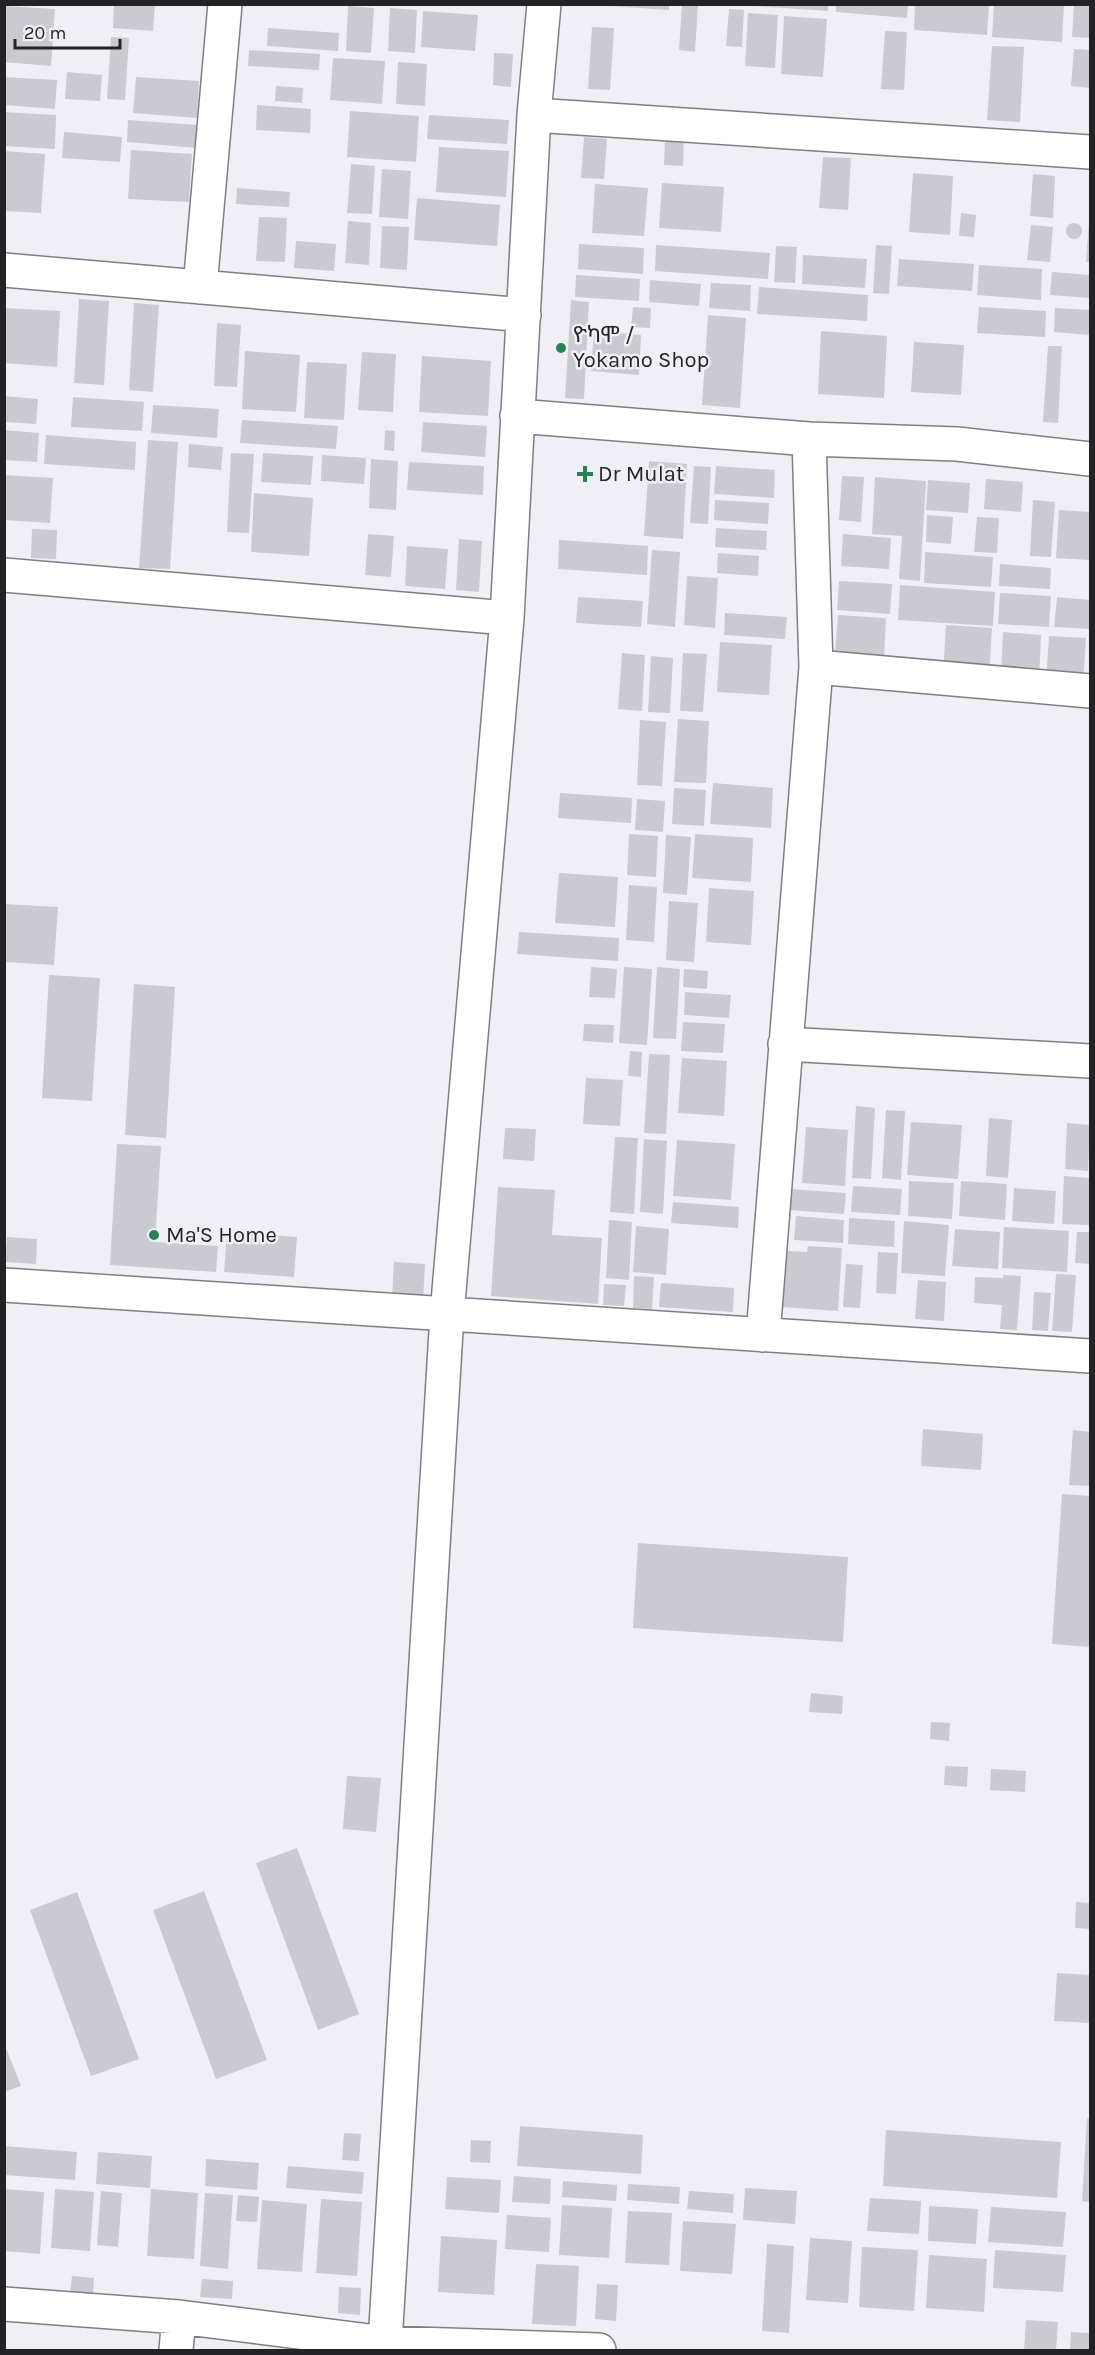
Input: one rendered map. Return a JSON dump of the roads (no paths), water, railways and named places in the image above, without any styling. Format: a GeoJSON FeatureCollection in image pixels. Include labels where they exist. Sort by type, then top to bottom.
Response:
{"type":"FeatureCollection","features":[{"type":"Feature","properties":{"kind":"street"},"geometry":{"type":"LineString","coordinates":[[200,286],[225,4]]}},
{"type":"Feature","properties":{"kind":"street"},"geometry":{"type":"LineString","coordinates":[[385,2343],[447,1314],[507,618],[534,115],[544,4]]}},
{"type":"Feature","properties":{"kind":"street"},"geometry":{"type":"LineString","coordinates":[[534,115],[1090,152]]}},
{"type":"Feature","properties":{"kind":"street"},"geometry":{"type":"LineString","coordinates":[[4,270],[524,315]]}},
{"type":"Feature","properties":{"kind":"street"},"geometry":{"type":"LineString","coordinates":[[517,416],[809,439],[957,444],[1090,459]]}},
{"type":"Feature","properties":{"kind":"street"},"geometry":{"type":"LineString","coordinates":[[763,1335],[816,667],[809,439]]}},
{"type":"Feature","properties":{"kind":"street"},"geometry":{"type":"LineString","coordinates":[[4,575],[507,618]]}},
{"type":"Feature","properties":{"kind":"street"},"geometry":{"type":"LineString","coordinates":[[816,667],[1090,691]]}},
{"type":"Feature","properties":{"kind":"street"},"geometry":{"type":"LineString","coordinates":[[785,1044],[1090,1061]]}},
{"type":"Feature","properties":{"kind":"street"},"geometry":{"type":"LineString","coordinates":[[4,1285],[1090,1356]]}},
{"type":"Feature","properties":{"kind":"street"},"geometry":{"type":"LineString","coordinates":[[4,2304],[179,2317],[385,2343],[599,2350]]}},
{"type":"Feature","properties":{"kind":"street"},"geometry":{"type":"LineString","coordinates":[[176,2350],[179,2317]]}},
{"type":"Feature","properties":{"kind":"place","name":"ዮካሞ / Yokamo Shop"},"geometry":{"type":"Point","coordinates":[561,348]}},
{"type":"Feature","properties":{"kind":"place","name":"Dr Mulat"},"geometry":{"type":"Point","coordinates":[585,474]}},
{"type":"Feature","properties":{"kind":"place","name":"Ma'S Home"},"geometry":{"type":"Point","coordinates":[154,1235]}}]}
